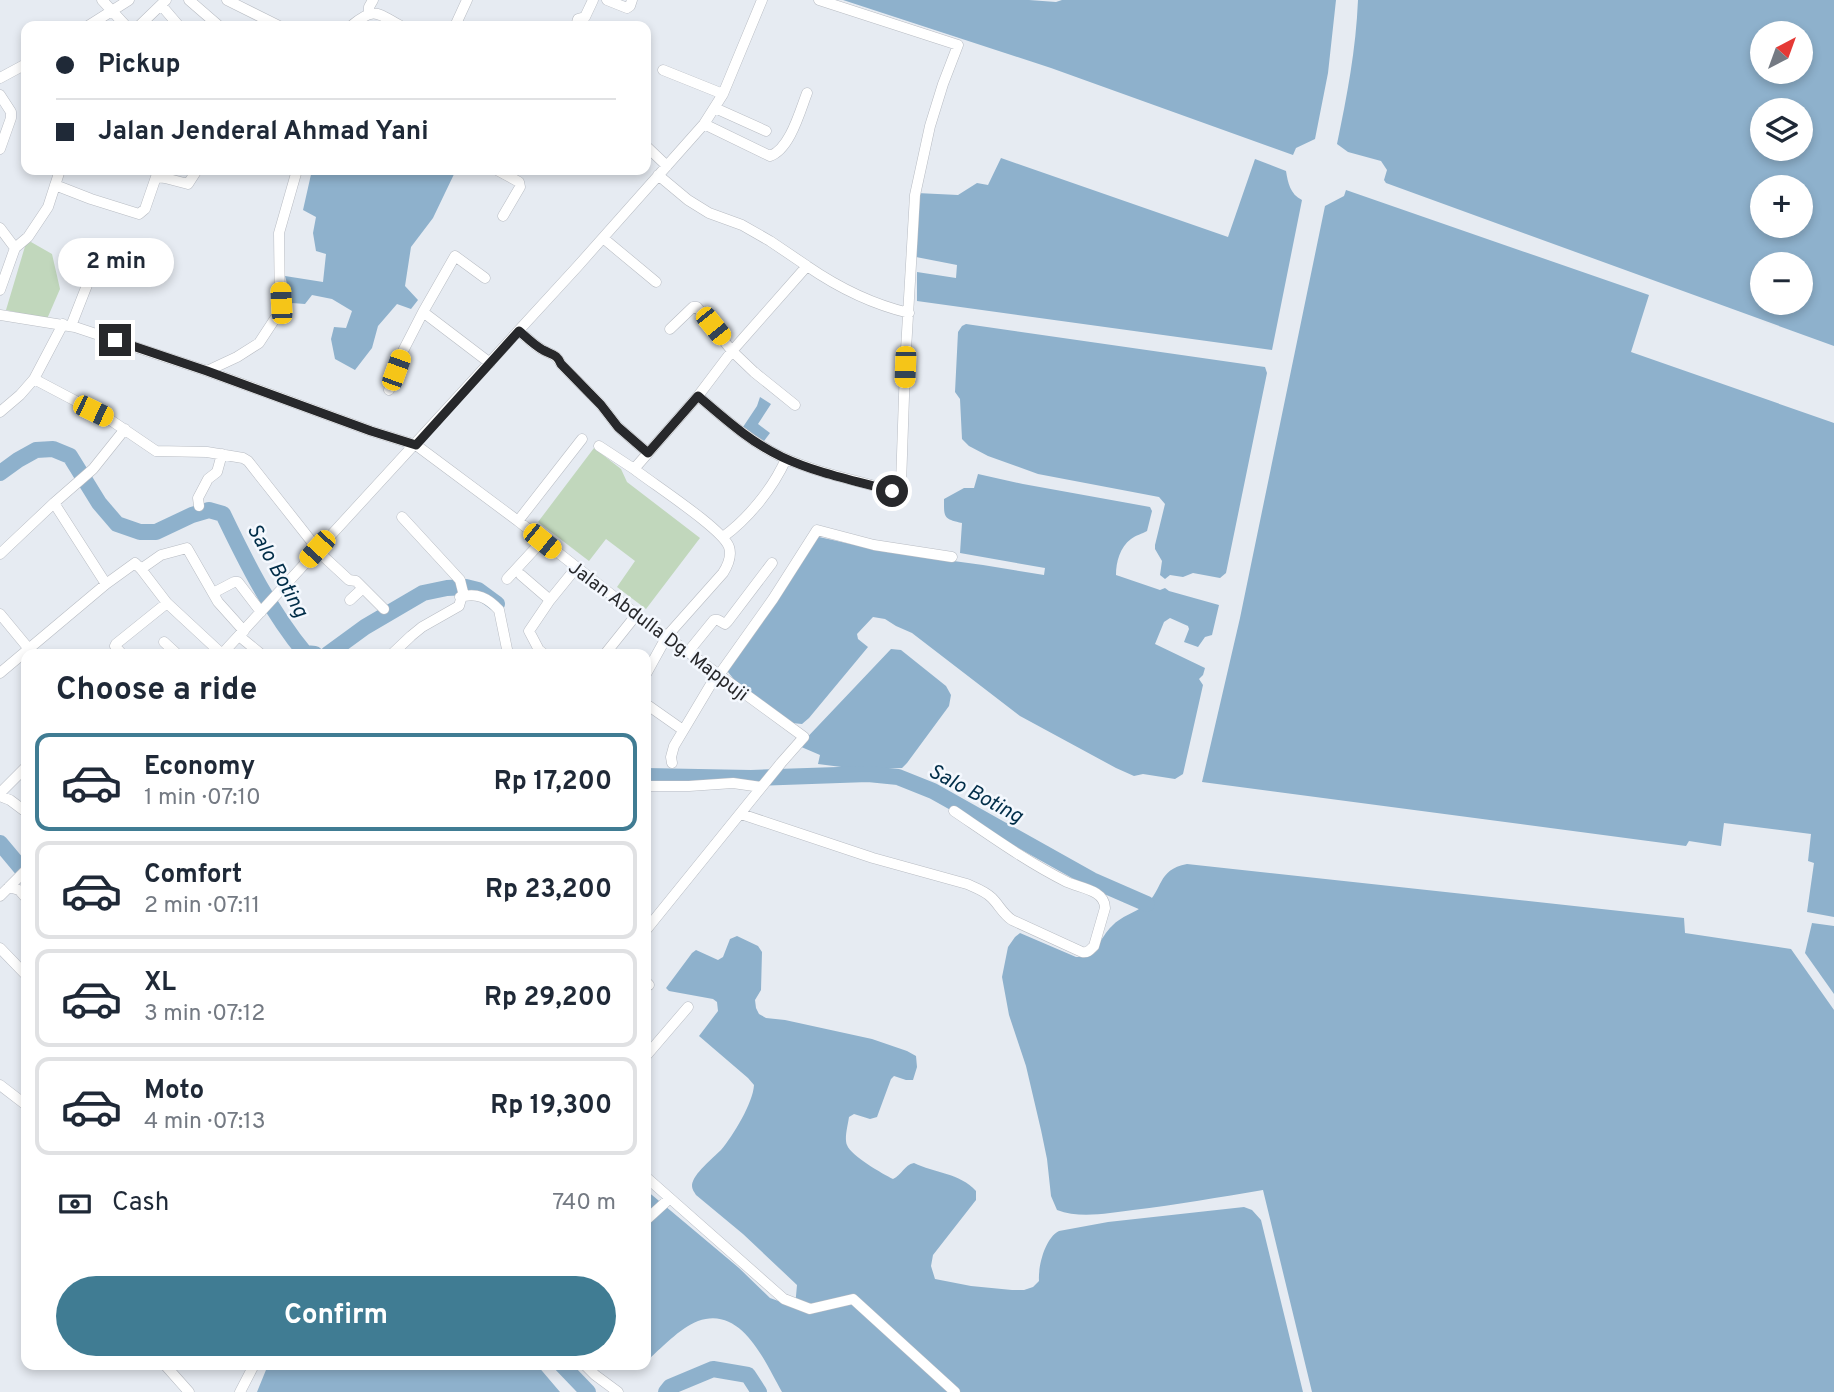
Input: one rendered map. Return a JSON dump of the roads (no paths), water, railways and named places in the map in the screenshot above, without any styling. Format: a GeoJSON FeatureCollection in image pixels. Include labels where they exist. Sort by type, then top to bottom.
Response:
{"type":"FeatureCollection","features":[{"type":"Feature","properties":{"kind":"street"},"geometry":{"type":"LineString","coordinates":[[102,0],[121,21]]}},
{"type":"Feature","properties":{"kind":"street"},"geometry":{"type":"LineString","coordinates":[[96,21],[129,0]]}},
{"type":"Feature","properties":{"kind":"street"},"geometry":{"type":"LineString","coordinates":[[189,0],[213,21]]}},
{"type":"Feature","properties":{"kind":"street"},"geometry":{"type":"LineString","coordinates":[[228,0],[269,21]]}},
{"type":"Feature","properties":{"kind":"street"},"geometry":{"type":"LineString","coordinates":[[369,14],[373,0]]}},
{"type":"Feature","properties":{"kind":"street"},"geometry":{"type":"LineString","coordinates":[[457,21],[467,0]]}},
{"type":"Feature","properties":{"kind":"street"},"geometry":{"type":"LineString","coordinates":[[577,21],[585,17],[593,0]]}},
{"type":"Feature","properties":{"kind":"street"},"geometry":{"type":"LineString","coordinates":[[607,0],[627,8],[632,0]]}},
{"type":"Feature","properties":{"kind":"street"},"geometry":{"type":"LineString","coordinates":[[227,649],[416,445],[704,124],[723,94],[762,0]]}},
{"type":"Feature","properties":{"kind":"street"},"geometry":{"type":"LineString","coordinates":[[698,396],[749,438],[786,459],[892,491],[898,490],[901,484],[917,183],[930,126],[958,45],[819,0]]}},
{"type":"Feature","properties":{"kind":"street"},"geometry":{"type":"LineString","coordinates":[[144,21],[163,2],[176,21]]}},
{"type":"Feature","properties":{"kind":"street"},"geometry":{"type":"LineString","coordinates":[[358,21],[369,14],[377,13],[392,21]]}},
{"type":"Feature","properties":{"kind":"street"},"geometry":{"type":"LineString","coordinates":[[0,78],[21,67]]}},
{"type":"Feature","properties":{"kind":"street"},"geometry":{"type":"LineString","coordinates":[[663,69],[723,94]]}},
{"type":"Feature","properties":{"kind":"street"},"geometry":{"type":"LineString","coordinates":[[704,124],[774,156],[788,139],[807,93]]}},
{"type":"Feature","properties":{"kind":"street"},"geometry":{"type":"LineString","coordinates":[[0,95],[11,112],[0,149]]}},
{"type":"Feature","properties":{"kind":"street"},"geometry":{"type":"LineString","coordinates":[[715,108],[766,131]]}},
{"type":"Feature","properties":{"kind":"street"},"geometry":{"type":"LineString","coordinates":[[651,151],[667,166]]}},
{"type":"Feature","properties":{"kind":"street"},"geometry":{"type":"LineString","coordinates":[[0,290],[15,248],[28,237],[42,216],[51,200],[58,175]]}},
{"type":"Feature","properties":{"kind":"street"},"geometry":{"type":"LineString","coordinates":[[55,186],[139,214],[145,209],[156,177],[188,184],[194,175]]}},
{"type":"Feature","properties":{"kind":"street"},"geometry":{"type":"LineString","coordinates":[[207,371],[237,357],[258,343],[280,312],[278,233],[295,175]]}},
{"type":"Feature","properties":{"kind":"street"},"geometry":{"type":"LineString","coordinates":[[503,216],[520,187],[519,182],[506,175]]}},
{"type":"Feature","properties":{"kind":"street"},"geometry":{"type":"LineString","coordinates":[[658,175],[698,207],[743,225],[770,240],[835,285],[890,309],[909,313]]}},
{"type":"Feature","properties":{"kind":"street"},"geometry":{"type":"LineString","coordinates":[[1,230],[15,248]]}},
{"type":"Feature","properties":{"kind":"street"},"geometry":{"type":"LineString","coordinates":[[603,238],[656,282]]}},
{"type":"Feature","properties":{"kind":"street"},"geometry":{"type":"LineString","coordinates":[[389,390],[403,351],[455,256],[485,278]]}},
{"type":"Feature","properties":{"kind":"street"},"geometry":{"type":"LineString","coordinates":[[0,412],[34,379],[67,325],[98,257],[137,272]]}},
{"type":"Feature","properties":{"kind":"street"},"geometry":{"type":"LineString","coordinates":[[634,469],[807,266]]}},
{"type":"Feature","properties":{"kind":"street"},"geometry":{"type":"LineString","coordinates":[[670,329],[693,307],[697,307],[732,351],[795,405]]}},
{"type":"Feature","properties":{"kind":"street"},"geometry":{"type":"LineString","coordinates":[[424,312],[490,363]]}},
{"type":"Feature","properties":{"kind":"street","name":"Jalan Abdulla Dg. Mappuji"},"geometry":{"type":"LineString","coordinates":[[0,315],[67,325],[416,445],[718,675],[804,737],[762,786]]}},
{"type":"Feature","properties":{"kind":"street"},"geometry":{"type":"LineString","coordinates":[[519,331],[543,350],[558,357],[561,364],[601,405],[618,427],[648,453]]}},
{"type":"Feature","properties":{"kind":"street"},"geometry":{"type":"LineString","coordinates":[[34,379],[106,417],[156,451],[222,454],[238,456],[248,461],[331,565],[349,580],[354,580],[384,608]]}},
{"type":"Feature","properties":{"kind":"street"},"geometry":{"type":"LineString","coordinates":[[0,554],[93,469],[125,429]]}},
{"type":"Feature","properties":{"kind":"street"},"geometry":{"type":"LineString","coordinates":[[518,522],[582,439]]}},
{"type":"Feature","properties":{"kind":"street"},"geometry":{"type":"LineString","coordinates":[[598,446],[716,529],[729,545],[729,562],[723,573],[667,636],[651,665]]}},
{"type":"Feature","properties":{"kind":"street"},"geometry":{"type":"LineString","coordinates":[[199,506],[198,498],[208,479],[217,472],[222,454]]}},
{"type":"Feature","properties":{"kind":"street"},"geometry":{"type":"LineString","coordinates":[[723,537],[743,521],[775,480],[786,459]]}},
{"type":"Feature","properties":{"kind":"street"},"geometry":{"type":"LineString","coordinates":[[54,503],[106,584]]}},
{"type":"Feature","properties":{"kind":"street"},"geometry":{"type":"LineString","coordinates":[[398,649],[422,627],[458,606],[461,594],[460,580],[402,517]]}},
{"type":"Feature","properties":{"kind":"street"},"geometry":{"type":"LineString","coordinates":[[672,763],[674,746],[683,730],[817,530],[874,545],[953,557]]}},
{"type":"Feature","properties":{"kind":"street"},"geometry":{"type":"LineString","coordinates":[[507,579],[542,541]]}},
{"type":"Feature","properties":{"kind":"street"},"geometry":{"type":"LineString","coordinates":[[142,569],[161,555],[187,548],[223,608],[256,649]]}},
{"type":"Feature","properties":{"kind":"street"},"geometry":{"type":"LineString","coordinates":[[0,614],[29,649],[132,564],[142,569],[167,604],[216,649]]}},
{"type":"Feature","properties":{"kind":"street"},"geometry":{"type":"LineString","coordinates":[[688,652],[714,620],[725,624],[728,621],[772,564]]}},
{"type":"Feature","properties":{"kind":"street"},"geometry":{"type":"LineString","coordinates":[[538,649],[529,631],[576,568]]}},
{"type":"Feature","properties":{"kind":"street"},"geometry":{"type":"LineString","coordinates":[[520,575],[550,600]]}},
{"type":"Feature","properties":{"kind":"street"},"geometry":{"type":"LineString","coordinates":[[213,593],[238,582],[261,612]]}},
{"type":"Feature","properties":{"kind":"street"},"geometry":{"type":"LineString","coordinates":[[350,600],[363,588]]}},
{"type":"Feature","properties":{"kind":"street"},"geometry":{"type":"LineString","coordinates":[[461,594],[483,596],[499,610],[507,649]]}},
{"type":"Feature","properties":{"kind":"street"},"geometry":{"type":"LineString","coordinates":[[118,649],[116,644],[167,604]]}},
{"type":"Feature","properties":{"kind":"street"},"geometry":{"type":"LineString","coordinates":[[609,649],[637,614]]}},
{"type":"Feature","properties":{"kind":"street"},"geometry":{"type":"LineString","coordinates":[[164,642],[172,649]]}},
{"type":"Feature","properties":{"kind":"street"},"geometry":{"type":"LineString","coordinates":[[0,673],[21,656]]}},
{"type":"Feature","properties":{"kind":"street"},"geometry":{"type":"LineString","coordinates":[[651,708],[683,730]]}},
{"type":"Feature","properties":{"kind":"street"},"geometry":{"type":"LineString","coordinates":[[21,772],[0,795],[21,808]]}},
{"type":"Feature","properties":{"kind":"street"},"geometry":{"type":"LineString","coordinates":[[651,786],[733,783],[762,786]]}},
{"type":"Feature","properties":{"kind":"street"},"geometry":{"type":"LineString","coordinates":[[651,924],[762,786]]}},
{"type":"Feature","properties":{"kind":"street"},"geometry":{"type":"LineString","coordinates":[[741,814],[873,859],[967,884],[993,899],[1012,920],[1082,953],[1094,946],[1105,908],[1100,895],[1050,873],[954,811]]}},
{"type":"Feature","properties":{"kind":"street"},"geometry":{"type":"LineString","coordinates":[[0,896],[21,875]]}},
{"type":"Feature","properties":{"kind":"street"},"geometry":{"type":"LineString","coordinates":[[11,885],[21,892]]}},
{"type":"Feature","properties":{"kind":"street"},"geometry":{"type":"LineString","coordinates":[[0,948],[21,970]]}},
{"type":"Feature","properties":{"kind":"street"},"geometry":{"type":"LineString","coordinates":[[651,1050],[688,1007]]}},
{"type":"Feature","properties":{"kind":"street"},"geometry":{"type":"LineString","coordinates":[[0,1085],[21,1101]]}},
{"type":"Feature","properties":{"kind":"street"},"geometry":{"type":"LineString","coordinates":[[651,1182],[784,1298],[810,1309],[852,1299],[955,1392]]}},
{"type":"Feature","properties":{"kind":"street"},"geometry":{"type":"LineString","coordinates":[[651,1215],[669,1199]]}},
{"type":"Feature","properties":{"kind":"street"},"geometry":{"type":"LineString","coordinates":[[168,1370],[188,1392]]}},
{"type":"Feature","properties":{"kind":"street"},"geometry":{"type":"LineString","coordinates":[[240,1392],[251,1370]]}},
{"type":"Feature","properties":{"kind":"street"},"geometry":{"type":"LineString","coordinates":[[590,1370],[618,1392]]}},
{"type":"Feature","properties":{"kind":"water"},"geometry":{"type":"Polygon","coordinates":[[[843,0],[1336,0],[1328,73],[1315,139],[1296,148],[1293,155],[1051,68],[843,0]]]}},
{"type":"Feature","properties":{"kind":"water"},"geometry":{"type":"Polygon","coordinates":[[[1358,0],[1834,0],[1834,346],[1386,183],[1384,180],[1387,170],[1381,161],[1348,152],[1337,144],[1350,72],[1358,0]]]}},
{"type":"Feature","properties":{"kind":"water"},"geometry":{"type":"Polygon","coordinates":[[[1001,158],[1228,237],[1255,159],[1286,171],[1292,191],[1302,200],[1272,350],[917,301],[917,272],[956,278],[957,265],[916,257],[917,193],[958,195],[977,183],[988,185],[1001,158]]]}},
{"type":"Feature","properties":{"kind":"water"},"geometry":{"type":"Polygon","coordinates":[[[311,175],[454,175],[433,218],[411,247],[405,286],[418,300],[411,309],[397,304],[378,326],[372,348],[355,370],[335,359],[331,339],[334,327],[346,328],[352,311],[332,299],[312,295],[305,304],[292,303],[285,276],[323,282],[326,254],[316,251],[313,233],[316,217],[303,210],[311,175]]]}},
{"type":"Feature","properties":{"kind":"water"},"geometry":{"type":"Polygon","coordinates":[[[1346,190],[1649,295],[1631,352],[1834,423],[1834,917],[1807,912],[1814,863],[1808,861],[1811,834],[1724,823],[1721,846],[1689,841],[1686,846],[1202,782],[1240,618],[1325,206],[1344,196],[1346,190]]]}},
{"type":"Feature","properties":{"kind":"water"},"geometry":{"type":"Polygon","coordinates":[[[966,324],[1265,367],[1267,373],[1226,573],[1220,578],[1193,573],[1183,577],[1170,575],[1165,579],[1160,575],[1162,561],[1155,545],[1165,504],[1159,497],[1038,474],[988,456],[969,446],[962,439],[960,399],[955,392],[958,332],[966,324]]]}},
{"type":"Feature","properties":{"kind":"water"},"geometry":{"type":"Polygon","coordinates":[[[760,397],[771,404],[758,424],[770,433],[764,441],[756,436],[754,439],[741,430],[760,397]]]}},
{"type":"Feature","properties":{"kind":"water"},"geometry":{"type":"Polygon","coordinates":[[[978,474],[1150,507],[1152,511],[1147,531],[1127,542],[1121,550],[1116,575],[1219,605],[1212,635],[1205,637],[1198,647],[1184,642],[1188,626],[1170,618],[1164,622],[1155,644],[1205,668],[1199,679],[1203,685],[1183,774],[1175,779],[1143,774],[1134,776],[1116,768],[1020,716],[912,633],[885,619],[873,617],[857,634],[858,639],[868,647],[802,724],[792,723],[736,682],[728,672],[728,667],[814,539],[819,537],[887,552],[1044,575],[1045,568],[960,553],[962,523],[946,516],[944,499],[964,488],[974,488],[978,474]]]}},
{"type":"Feature","properties":{"kind":"water"},"geometry":{"type":"Polygon","coordinates":[[[891,649],[901,650],[946,686],[951,695],[949,706],[902,768],[857,769],[818,764],[820,755],[799,746],[891,649]]]}},
{"type":"Feature","properties":{"kind":"water"},"geometry":{"type":"Polygon","coordinates":[[[1187,864],[1684,918],[1685,933],[1791,949],[1834,1010],[1834,1392],[1312,1392],[1263,1190],[1104,1214],[1085,1215],[1057,1210],[1051,1196],[1047,1159],[1026,1066],[1009,1015],[1002,977],[1008,947],[1020,933],[1076,957],[1088,954],[1116,923],[1151,899],[1170,871],[1187,864]]]}},
{"type":"Feature","properties":{"kind":"water"},"geometry":{"type":"Polygon","coordinates":[[[1812,923],[1834,926],[1834,994],[1805,953],[1812,923]]]}},
{"type":"Feature","properties":{"kind":"water"},"geometry":{"type":"Polygon","coordinates":[[[737,936],[758,946],[762,952],[761,990],[755,1000],[759,1014],[766,1018],[872,1039],[916,1056],[917,1067],[913,1080],[894,1076],[891,1079],[877,1117],[870,1119],[854,1114],[849,1117],[846,1142],[861,1159],[893,1179],[914,1163],[962,1180],[976,1191],[976,1200],[933,1255],[931,1266],[935,1279],[971,1286],[1024,1290],[1039,1281],[1043,1253],[1059,1231],[1108,1222],[1244,1207],[1252,1210],[1261,1220],[1303,1392],[782,1392],[750,1339],[727,1321],[714,1318],[698,1321],[684,1329],[651,1357],[651,1194],[739,1268],[770,1298],[795,1307],[797,1285],[743,1234],[696,1195],[692,1187],[696,1176],[721,1150],[736,1128],[750,1101],[754,1085],[699,1036],[718,1011],[717,1002],[666,988],[692,953],[696,950],[718,960],[723,957],[730,939],[737,936]]]}},
{"type":"Feature","properties":{"kind":"water"},"geometry":{"type":"Polygon","coordinates":[[[266,1370],[541,1370],[560,1392],[257,1392],[266,1370]]]}},
{"type":"Feature","properties":{"kind":"waterway","name":"Salo Boting"},"geometry":{"type":"LineString","coordinates":[[0,473],[36,450],[53,449],[70,456],[99,503],[117,524],[140,532],[156,532],[209,510],[223,514],[270,604],[302,649]]}},
{"type":"Feature","properties":{"kind":"waterway","name":"Salo Boting"},"geometry":{"type":"LineString","coordinates":[[335,649],[365,627],[423,593],[466,587],[478,590],[497,604]]}},
{"type":"Feature","properties":{"kind":"waterway","name":"Salo Boting"},"geometry":{"type":"LineString","coordinates":[[651,776],[751,778],[868,774],[898,777],[933,791],[1092,880],[1147,904]]}},
{"type":"Feature","properties":{"kind":"waterway","name":"Salo Boting"},"geometry":{"type":"LineString","coordinates":[[0,843],[21,868]]}},
{"type":"Feature","properties":{"kind":"waterway","name":"Salo Boting"},"geometry":{"type":"LineString","coordinates":[[666,1392],[670,1387],[713,1369],[748,1375],[759,1392]]}},
{"type":"Feature","properties":{"kind":"waterway","name":"Salo Boting"},"geometry":{"type":"LineString","coordinates":[[567,1370],[588,1392]]}}]}
